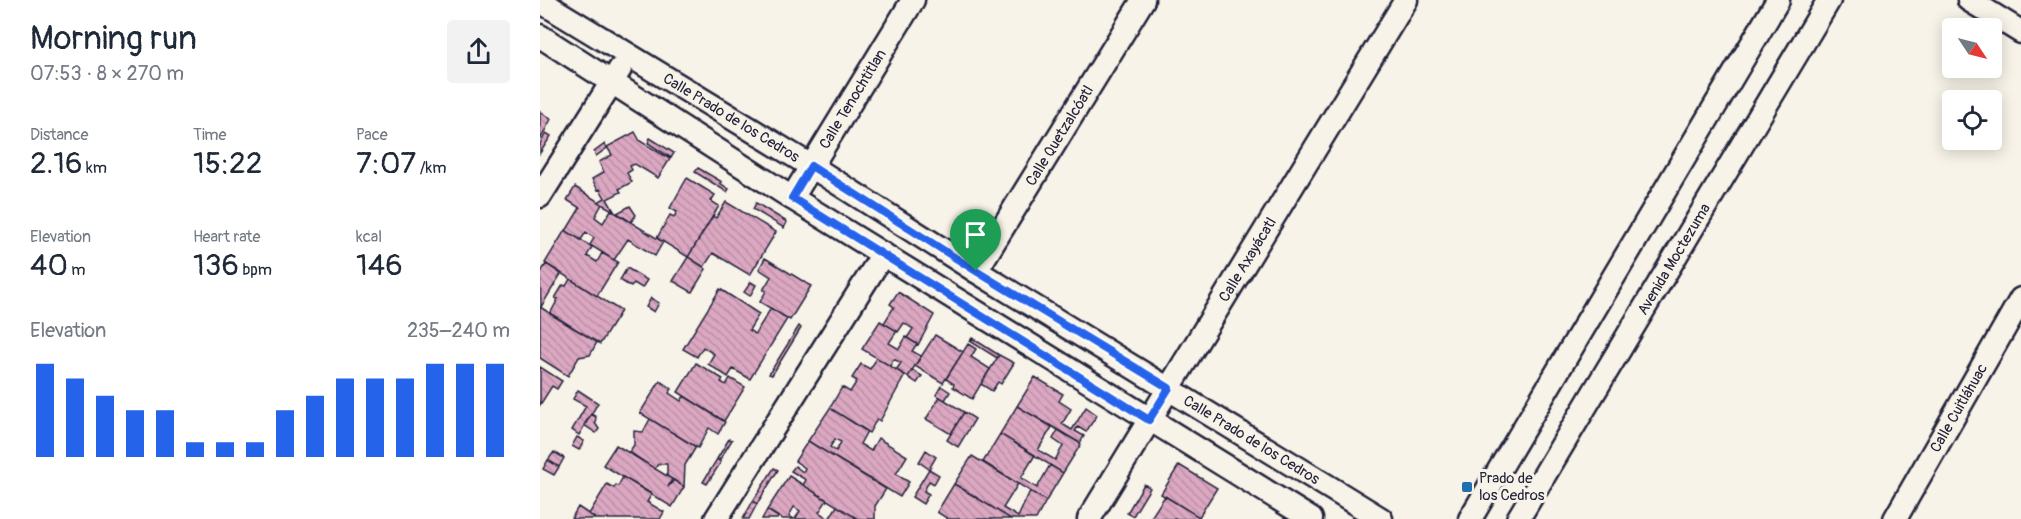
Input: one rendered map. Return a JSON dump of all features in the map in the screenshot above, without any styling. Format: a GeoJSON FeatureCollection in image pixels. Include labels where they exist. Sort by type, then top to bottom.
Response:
{"type":"FeatureCollection","features":[{"type":"Feature","properties":{"kind":"street","name":"Calle Tenochtitlan"},"geometry":{"type":"LineString","coordinates":[[792,198],[913,0]]}},
{"type":"Feature","properties":{"kind":"street","name":"Calle Quetzalcóatl"},"geometry":{"type":"LineString","coordinates":[[976,271],[1143,0]]}},
{"type":"Feature","properties":{"kind":"street","name":"Calle Axayácatl"},"geometry":{"type":"LineString","coordinates":[[1089,519],[1406,0]]}},
{"type":"Feature","properties":{"kind":"street"},"geometry":{"type":"LineString","coordinates":[[1470,519],[1778,0]]}},
{"type":"Feature","properties":{"kind":"street","name":"Avenida Moctezuma"},"geometry":{"type":"LineString","coordinates":[[1518,519],[1829,0]]}},
{"type":"Feature","properties":{"kind":"street"},"geometry":{"type":"LineString","coordinates":[[1969,0],[2021,32]]}},
{"type":"Feature","properties":{"kind":"street","name":"Calle Prado de los Cedros"},"geometry":{"type":"LineString","coordinates":[[540,1],[1381,519]]}},
{"type":"Feature","properties":{"kind":"street"},"geometry":{"type":"LineString","coordinates":[[540,36],[792,198],[1311,519]]}},
{"type":"Feature","properties":{"kind":"street"},"geometry":{"type":"LineString","coordinates":[[540,196],[629,55]]}},
{"type":"Feature","properties":{"kind":"street"},"geometry":{"type":"LineString","coordinates":[[716,519],[883,254]]}},
{"type":"Feature","properties":{"kind":"street","name":"Calle Cuitláhuac"},"geometry":{"type":"LineString","coordinates":[[1895,519],[2021,299]]}},
{"type":"Feature","properties":{"kind":"building"},"geometry":{"type":"Polygon","coordinates":[[[540,112],[551,119],[540,140],[540,112]]]}},
{"type":"Feature","properties":{"kind":"building"},"geometry":{"type":"Polygon","coordinates":[[[635,132],[640,141],[670,159],[658,178],[635,164],[630,166],[632,170],[627,173],[632,182],[619,189],[621,192],[607,199],[614,211],[598,202],[605,198],[592,179],[604,172],[599,162],[612,155],[607,147],[635,132]]]}},
{"type":"Feature","properties":{"kind":"building"},"geometry":{"type":"Polygon","coordinates":[[[546,133],[551,136],[540,153],[540,144],[546,133]]]}},
{"type":"Feature","properties":{"kind":"building"},"geometry":{"type":"Polygon","coordinates":[[[650,138],[674,153],[671,158],[648,143],[650,138]]]}},
{"type":"Feature","properties":{"kind":"building"},"geometry":{"type":"Polygon","coordinates":[[[605,144],[607,148],[596,156],[594,152],[605,144]]]}},
{"type":"Feature","properties":{"kind":"building"},"geometry":{"type":"Polygon","coordinates":[[[698,168],[722,182],[720,183],[729,189],[727,192],[695,172],[698,168]]]}},
{"type":"Feature","properties":{"kind":"building"},"geometry":{"type":"Polygon","coordinates":[[[687,178],[715,195],[711,201],[719,206],[688,257],[657,238],[670,215],[674,217],[677,212],[670,208],[687,178]]]}},
{"type":"Feature","properties":{"kind":"building"},"geometry":{"type":"Polygon","coordinates":[[[575,187],[602,204],[595,217],[603,223],[611,210],[663,242],[655,256],[628,239],[614,260],[590,245],[594,238],[586,232],[581,240],[566,231],[580,208],[567,200],[575,187]]]}},
{"type":"Feature","properties":{"kind":"building"},"geometry":{"type":"Polygon","coordinates":[[[726,202],[776,232],[750,275],[713,253],[704,267],[688,257],[713,216],[716,218],[726,202]]]}},
{"type":"Feature","properties":{"kind":"building"},"geometry":{"type":"Polygon","coordinates":[[[756,203],[787,222],[784,228],[753,209],[756,203]]]}},
{"type":"Feature","properties":{"kind":"building"},"geometry":{"type":"Polygon","coordinates":[[[630,206],[636,215],[631,222],[617,213],[630,206]]]}},
{"type":"Feature","properties":{"kind":"building"},"geometry":{"type":"Polygon","coordinates":[[[565,230],[592,247],[587,256],[597,262],[602,253],[618,262],[597,296],[545,263],[565,230]]]}},
{"type":"Feature","properties":{"kind":"building"},"geometry":{"type":"Polygon","coordinates":[[[688,257],[706,269],[692,292],[673,281],[688,257]]]}},
{"type":"Feature","properties":{"kind":"building"},"geometry":{"type":"Polygon","coordinates":[[[765,258],[811,286],[790,320],[760,302],[766,291],[763,290],[771,277],[759,269],[765,258]]]}},
{"type":"Feature","properties":{"kind":"building"},"geometry":{"type":"Polygon","coordinates":[[[546,264],[561,274],[541,307],[540,274],[546,264]]]}},
{"type":"Feature","properties":{"kind":"building"},"geometry":{"type":"Polygon","coordinates":[[[627,268],[647,280],[642,288],[634,283],[631,287],[620,280],[627,268]]]}},
{"type":"Feature","properties":{"kind":"building"},"geometry":{"type":"Polygon","coordinates":[[[570,279],[621,311],[600,344],[550,314],[558,299],[555,298],[570,279]]]}},
{"type":"Feature","properties":{"kind":"building"},"geometry":{"type":"Polygon","coordinates":[[[751,282],[756,285],[750,296],[744,292],[751,282]]]}},
{"type":"Feature","properties":{"kind":"building"},"geometry":{"type":"Polygon","coordinates":[[[720,289],[759,314],[749,330],[755,334],[771,308],[787,319],[750,379],[733,369],[728,377],[708,364],[714,354],[703,347],[697,357],[683,349],[720,289]]]}},
{"type":"Feature","properties":{"kind":"building"},"geometry":{"type":"Polygon","coordinates":[[[898,292],[934,315],[918,345],[907,338],[913,329],[904,323],[898,332],[884,323],[894,307],[890,304],[898,292]]]}},
{"type":"Feature","properties":{"kind":"building"},"geometry":{"type":"Polygon","coordinates":[[[651,298],[659,303],[654,312],[646,307],[651,298]]]}},
{"type":"Feature","properties":{"kind":"building"},"geometry":{"type":"Polygon","coordinates":[[[540,307],[597,342],[590,355],[579,357],[568,376],[540,358],[540,307]]]}},
{"type":"Feature","properties":{"kind":"building"},"geometry":{"type":"Polygon","coordinates":[[[880,321],[897,331],[889,343],[899,349],[906,337],[917,344],[912,351],[921,356],[908,377],[896,370],[901,363],[894,359],[890,366],[862,349],[880,321]]]}},
{"type":"Feature","properties":{"kind":"building"},"geometry":{"type":"Polygon","coordinates":[[[799,326],[801,328],[772,375],[769,374],[799,326]]]}},
{"type":"Feature","properties":{"kind":"building"},"geometry":{"type":"Polygon","coordinates":[[[935,335],[963,352],[943,383],[915,366],[935,335]]]}},
{"type":"Feature","properties":{"kind":"building"},"geometry":{"type":"Polygon","coordinates":[[[972,338],[999,355],[997,358],[970,341],[972,338]]]}},
{"type":"Feature","properties":{"kind":"building"},"geometry":{"type":"Polygon","coordinates":[[[968,344],[976,349],[971,357],[990,369],[972,399],[953,387],[954,384],[946,379],[968,344]]]}},
{"type":"Feature","properties":{"kind":"building"},"geometry":{"type":"Polygon","coordinates":[[[999,355],[1014,363],[1001,384],[998,382],[992,391],[981,384],[999,355]]]}},
{"type":"Feature","properties":{"kind":"building"},"geometry":{"type":"Polygon","coordinates":[[[877,358],[905,375],[880,421],[877,419],[869,433],[830,408],[842,387],[850,392],[857,381],[852,378],[861,364],[870,369],[877,358]]]}},
{"type":"Feature","properties":{"kind":"building"},"geometry":{"type":"Polygon","coordinates":[[[696,363],[723,379],[721,382],[726,385],[730,378],[745,387],[724,421],[678,392],[696,363]]]}},
{"type":"Feature","properties":{"kind":"building"},"geometry":{"type":"Polygon","coordinates":[[[540,367],[562,381],[557,389],[552,386],[540,405],[540,367]]]}},
{"type":"Feature","properties":{"kind":"building"},"geometry":{"type":"Polygon","coordinates":[[[912,370],[922,376],[917,383],[908,377],[912,370]]]}},
{"type":"Feature","properties":{"kind":"building"},"geometry":{"type":"Polygon","coordinates":[[[1035,377],[1063,394],[1059,401],[1071,409],[1062,424],[1072,430],[1086,407],[1097,415],[1086,432],[1078,427],[1075,431],[1084,436],[1080,443],[1017,406],[1035,377]]]}},
{"type":"Feature","properties":{"kind":"building"},"geometry":{"type":"Polygon","coordinates":[[[660,381],[672,389],[669,393],[681,401],[684,396],[725,422],[718,434],[709,428],[698,448],[640,413],[660,381]]]}},
{"type":"Feature","properties":{"kind":"building"},"geometry":{"type":"Polygon","coordinates":[[[941,386],[950,392],[945,400],[936,395],[941,386]]]}},
{"type":"Feature","properties":{"kind":"building"},"geometry":{"type":"Polygon","coordinates":[[[578,390],[598,403],[579,435],[572,430],[586,406],[573,399],[578,390]]]}},
{"type":"Feature","properties":{"kind":"building"},"geometry":{"type":"Polygon","coordinates":[[[940,397],[964,412],[951,434],[926,419],[940,397]]]}},
{"type":"Feature","properties":{"kind":"building"},"geometry":{"type":"Polygon","coordinates":[[[1017,406],[1052,427],[1038,450],[1055,460],[1063,446],[1053,439],[1058,430],[1081,444],[1063,473],[1000,434],[1017,406]]]}},
{"type":"Feature","properties":{"kind":"building"},"geometry":{"type":"Polygon","coordinates":[[[830,408],[867,431],[860,444],[871,451],[878,438],[907,456],[896,474],[909,482],[900,497],[808,441],[830,408]],[[835,439],[830,447],[836,451],[841,442],[835,439]]]}},
{"type":"Feature","properties":{"kind":"building"},"geometry":{"type":"Polygon","coordinates":[[[964,412],[975,419],[958,447],[947,440],[964,412]]]}},
{"type":"Feature","properties":{"kind":"building"},"geometry":{"type":"Polygon","coordinates":[[[591,414],[596,417],[595,423],[599,429],[596,433],[584,425],[591,414]]]}},
{"type":"Feature","properties":{"kind":"building"},"geometry":{"type":"Polygon","coordinates":[[[650,419],[696,447],[685,465],[684,487],[667,476],[667,464],[658,464],[655,469],[629,452],[634,445],[634,431],[643,432],[650,419]]]}},
{"type":"Feature","properties":{"kind":"building"},"geometry":{"type":"Polygon","coordinates":[[[1000,434],[1035,455],[1021,478],[1037,488],[1050,465],[1063,473],[1046,501],[983,462],[1000,434]]]}},
{"type":"Feature","properties":{"kind":"building"},"geometry":{"type":"Polygon","coordinates":[[[577,437],[584,441],[579,450],[572,446],[577,437]]]}},
{"type":"Feature","properties":{"kind":"building"},"geometry":{"type":"Polygon","coordinates":[[[729,439],[732,440],[719,461],[717,459],[729,439]]]}},
{"type":"Feature","properties":{"kind":"building"},"geometry":{"type":"Polygon","coordinates":[[[808,441],[886,489],[875,506],[875,519],[858,519],[803,485],[806,480],[791,471],[795,466],[803,472],[805,468],[795,461],[808,441]]]}},
{"type":"Feature","properties":{"kind":"building"},"geometry":{"type":"Polygon","coordinates":[[[616,445],[672,479],[668,487],[674,480],[684,487],[672,507],[603,465],[616,445]]]}},
{"type":"Feature","properties":{"kind":"building"},"geometry":{"type":"Polygon","coordinates":[[[926,450],[936,457],[929,469],[919,462],[926,450]]]}},
{"type":"Feature","properties":{"kind":"building"},"geometry":{"type":"Polygon","coordinates":[[[554,452],[564,458],[559,467],[548,460],[554,452]]]}},
{"type":"Feature","properties":{"kind":"building"},"geometry":{"type":"Polygon","coordinates":[[[972,456],[1018,484],[1003,508],[1018,517],[1030,491],[1046,501],[1036,519],[1011,519],[954,484],[972,456]]]}},
{"type":"Feature","properties":{"kind":"building"},"geometry":{"type":"Polygon","coordinates":[[[717,459],[721,462],[707,484],[703,482],[717,459]]]}},
{"type":"Feature","properties":{"kind":"building"},"geometry":{"type":"Polygon","coordinates":[[[548,460],[559,467],[554,475],[543,469],[548,460]]]}},
{"type":"Feature","properties":{"kind":"building"},"geometry":{"type":"Polygon","coordinates":[[[1179,465],[1217,488],[1199,517],[1161,494],[1179,465]]]}},
{"type":"Feature","properties":{"kind":"building"},"geometry":{"type":"Polygon","coordinates":[[[774,468],[778,470],[757,504],[753,501],[774,468]]]}},
{"type":"Feature","properties":{"kind":"building"},"geometry":{"type":"Polygon","coordinates":[[[929,469],[939,475],[934,484],[929,481],[924,491],[929,494],[923,504],[912,497],[929,469]]]}},
{"type":"Feature","properties":{"kind":"building"},"geometry":{"type":"Polygon","coordinates":[[[789,476],[827,500],[819,512],[829,519],[795,519],[800,511],[794,507],[789,516],[794,519],[782,519],[767,510],[789,476]]]}},
{"type":"Feature","properties":{"kind":"building"},"geometry":{"type":"Polygon","coordinates":[[[623,477],[652,494],[647,502],[664,512],[660,519],[596,519],[589,514],[607,484],[614,488],[618,486],[623,477]]]}},
{"type":"Feature","properties":{"kind":"building"},"geometry":{"type":"Polygon","coordinates":[[[954,484],[1011,519],[948,519],[937,512],[954,484]]]}},
{"type":"Feature","properties":{"kind":"building"},"geometry":{"type":"Polygon","coordinates":[[[1144,484],[1150,488],[1133,516],[1127,513],[1144,484]]]}},
{"type":"Feature","properties":{"kind":"building"},"geometry":{"type":"Polygon","coordinates":[[[1165,496],[1199,517],[1198,519],[1150,519],[1165,496]]]}},
{"type":"Feature","properties":{"kind":"building"},"geometry":{"type":"Polygon","coordinates":[[[753,501],[757,504],[749,519],[743,519],[753,501]]]}},
{"type":"Feature","properties":{"kind":"building"},"geometry":{"type":"Polygon","coordinates":[[[837,506],[858,519],[829,519],[837,506]]]}},
{"type":"Feature","properties":{"kind":"building"},"geometry":{"type":"Polygon","coordinates":[[[578,507],[595,518],[596,519],[571,519],[578,507]]]}},
{"type":"Feature","properties":{"kind":"building"},"geometry":{"type":"Polygon","coordinates":[[[767,510],[778,517],[777,519],[762,519],[767,510]]]}},
{"type":"Feature","properties":{"kind":"place","name":"Prado de los Cedros"},"geometry":{"type":"Point","coordinates":[1467,487]}},
{"type":"Feature","properties":{"kind":"route"},"geometry":{"type":"LineString","coordinates":[[811,166],[976,271],[1169,388],[1149,420],[792,198],[811,166]]}}]}
